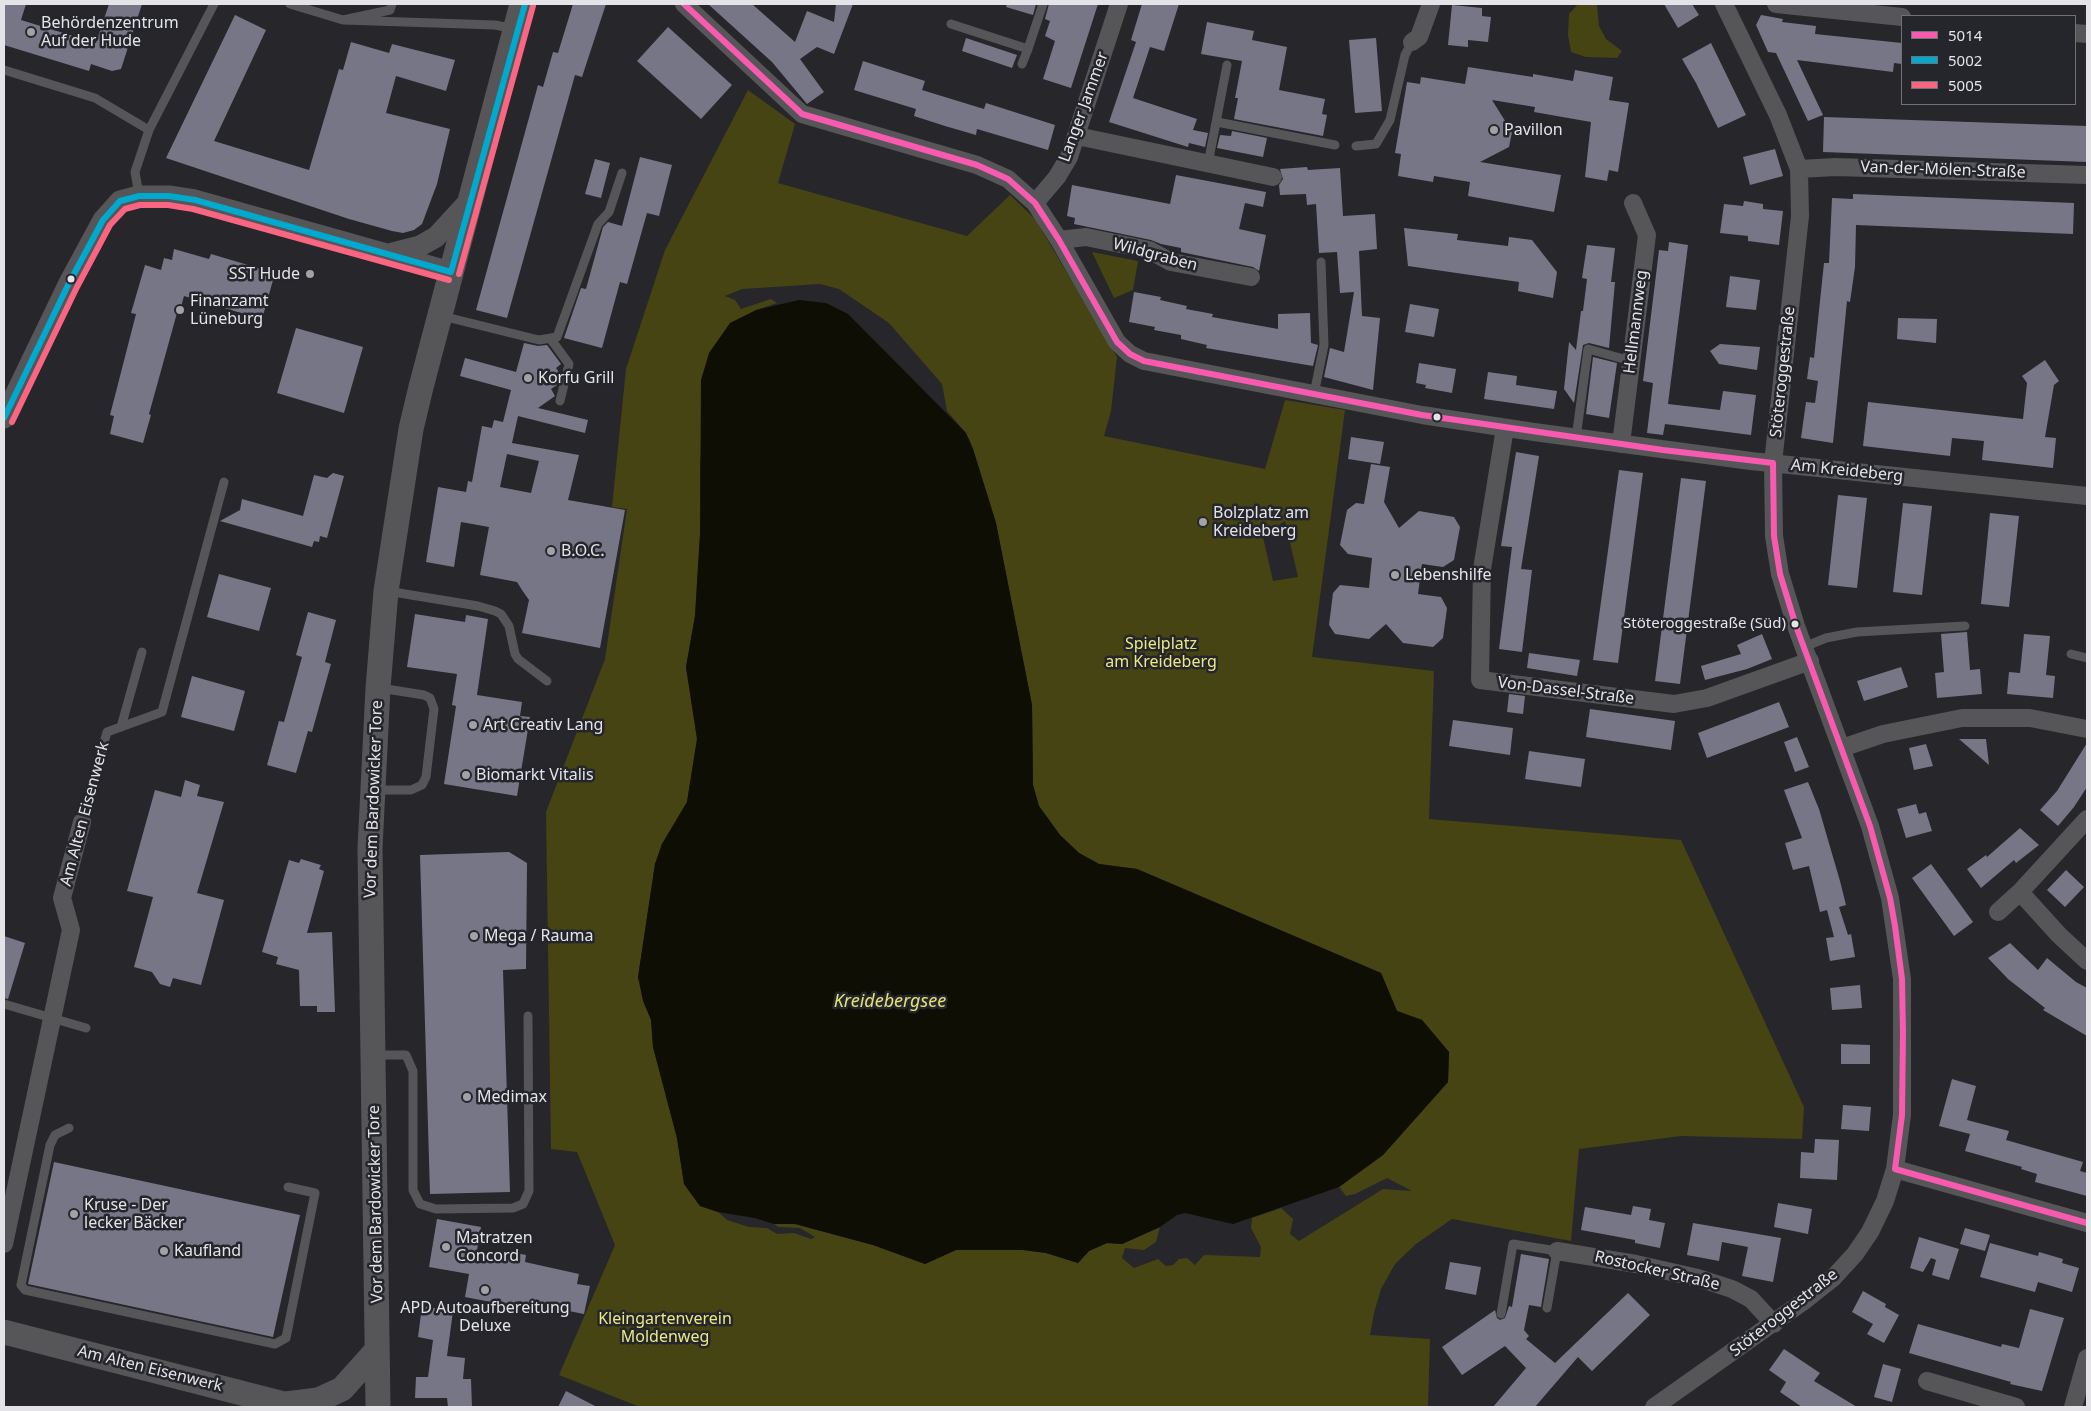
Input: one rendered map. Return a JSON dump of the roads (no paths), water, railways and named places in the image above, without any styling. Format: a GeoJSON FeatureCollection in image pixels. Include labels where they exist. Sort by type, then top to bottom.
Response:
{"type":"FeatureCollection","features":[{"type":"Feature","properties":{"kind":"main road","name":"Vor dem Bardowicker Tore"},"geometry":{"type":"LineString","coordinates":[[378,1407],[370,848],[378,688],[386,591],[411,429],[521,12]]}},
{"type":"Feature","properties":{"kind":"main road","name":"Am Alten Eisenwerk"},"geometry":{"type":"LineString","coordinates":[[4,1332],[291,1405]]}},
{"type":"Feature","properties":{"kind":"main road"},"geometry":{"type":"LineString","coordinates":[[291,1405],[318,1400],[342,1388],[377,1350]]}},
{"type":"Feature","properties":{"kind":"street","name":"Am Kreideberg"},"geometry":{"type":"LineString","coordinates":[[684,4],[802,114],[977,165],[1008,179],[1035,203],[1059,240],[1117,342],[1130,354],[1154,364],[1422,415],[1505,428],[1773,463],[2087,496]]}},
{"type":"Feature","properties":{"kind":"street","name":"Langer Jammer"},"geometry":{"type":"LineString","coordinates":[[1035,203],[1057,177],[1077,136],[1119,4]]}},
{"type":"Feature","properties":{"kind":"street"},"geometry":{"type":"LineString","coordinates":[[1412,42],[1419,37],[1430,4]]}},
{"type":"Feature","properties":{"kind":"street"},"geometry":{"type":"LineString","coordinates":[[1776,4],[1901,17]]}},
{"type":"Feature","properties":{"kind":"street","name":"Stöteroggestraße"},"geometry":{"type":"LineString","coordinates":[[1657,1407],[1774,1324],[1833,1278],[1855,1254],[1870,1232],[1885,1201],[1895,1169],[1900,1140],[1903,1006],[1899,952],[1884,873],[1870,826],[1780,574],[1774,536],[1773,463],[1800,216],[1799,169],[1778,115],[1728,5]]}},
{"type":"Feature","properties":{"kind":"street"},"geometry":{"type":"LineString","coordinates":[[1077,136],[1273,177]]}},
{"type":"Feature","properties":{"kind":"street","name":"Van-der-Mölen-Straße"},"geometry":{"type":"LineString","coordinates":[[1799,169],[1845,167],[2087,175]]}},
{"type":"Feature","properties":{"kind":"street"},"geometry":{"type":"LineString","coordinates":[[4,418],[68,283],[103,220],[120,202],[139,196],[169,196],[195,200],[452,272]]}},
{"type":"Feature","properties":{"kind":"street","name":"Vor dem Bardowicker Tore"},"geometry":{"type":"LineString","coordinates":[[388,254],[420,246],[436,237],[470,200]]}},
{"type":"Feature","properties":{"kind":"street","name":"Hellmannweg"},"geometry":{"type":"LineString","coordinates":[[1621,444],[1647,235],[1633,203]]}},
{"type":"Feature","properties":{"kind":"street","name":"Wildgraben"},"geometry":{"type":"LineString","coordinates":[[1059,240],[1086,237],[1149,250],[1171,262],[1250,277]]}},
{"type":"Feature","properties":{"kind":"street","name":"Von-Dassel-Straße"},"geometry":{"type":"LineString","coordinates":[[1505,428],[1482,569],[1480,680],[1674,704],[1708,698],[1807,654]]}},
{"type":"Feature","properties":{"kind":"street"},"geometry":{"type":"LineString","coordinates":[[1842,748],[1883,734],[1962,718],[2030,718],[2087,729]]}},
{"type":"Feature","properties":{"kind":"street"},"geometry":{"type":"LineString","coordinates":[[1998,912],[2020,892],[2087,820]]}},
{"type":"Feature","properties":{"kind":"street","name":"Am Alten Eisenwerk"},"geometry":{"type":"LineString","coordinates":[[4,1244],[50,1019],[71,930],[62,898],[82,822]]}},
{"type":"Feature","properties":{"kind":"street"},"geometry":{"type":"LineString","coordinates":[[2020,892],[2059,935],[2087,961]]}},
{"type":"Feature","properties":{"kind":"street"},"geometry":{"type":"LineString","coordinates":[[1895,1169],[2087,1223]]}},
{"type":"Feature","properties":{"kind":"street","name":"Rostocker Straße"},"geometry":{"type":"LineString","coordinates":[[1557,1251],[1636,1264],[1698,1278],[1732,1289],[1751,1300],[1774,1324]]}},
{"type":"Feature","properties":{"kind":"street"},"geometry":{"type":"LineString","coordinates":[[2073,1407],[2087,1358]]}},
{"type":"Feature","properties":{"kind":"street"},"geometry":{"type":"LineString","coordinates":[[1927,1381],[2016,1407]]}},
{"type":"Feature","properties":{"kind":"lane"},"geometry":{"type":"LineString","coordinates":[[139,196],[135,172],[149,130],[214,4]]}},
{"type":"Feature","properties":{"kind":"lane"},"geometry":{"type":"LineString","coordinates":[[290,4],[343,20],[495,25],[521,12]]}},
{"type":"Feature","properties":{"kind":"lane"},"geometry":{"type":"LineString","coordinates":[[343,20],[390,10],[392,4]]}},
{"type":"Feature","properties":{"kind":"lane"},"geometry":{"type":"LineString","coordinates":[[1022,64],[1043,4]]}},
{"type":"Feature","properties":{"kind":"lane"},"geometry":{"type":"LineString","coordinates":[[955,23],[1028,49]]}},
{"type":"Feature","properties":{"kind":"lane"},"geometry":{"type":"LineString","coordinates":[[1356,146],[1376,144],[1390,120],[1405,55],[1412,42]]}},
{"type":"Feature","properties":{"kind":"lane"},"geometry":{"type":"LineString","coordinates":[[1208,164],[1227,65]]}},
{"type":"Feature","properties":{"kind":"lane"},"geometry":{"type":"LineString","coordinates":[[4,70],[95,98],[149,130]]}},
{"type":"Feature","properties":{"kind":"lane"},"geometry":{"type":"LineString","coordinates":[[1216,122],[1335,145]]}},
{"type":"Feature","properties":{"kind":"lane"},"geometry":{"type":"LineString","coordinates":[[440,316],[539,340],[557,337],[598,224],[609,212],[622,174]]}},
{"type":"Feature","properties":{"kind":"lane"},"geometry":{"type":"LineString","coordinates":[[1314,394],[1324,345],[1321,262]]}},
{"type":"Feature","properties":{"kind":"lane"},"geometry":{"type":"LineString","coordinates":[[550,338],[569,364],[560,400]]}},
{"type":"Feature","properties":{"kind":"lane"},"geometry":{"type":"LineString","coordinates":[[1576,438],[1588,349],[1632,361]]}},
{"type":"Feature","properties":{"kind":"lane","name":"Am Alten Eisenwerk"},"geometry":{"type":"LineString","coordinates":[[82,822],[107,732],[162,712],[224,482]]}},
{"type":"Feature","properties":{"kind":"lane"},"geometry":{"type":"LineString","coordinates":[[386,591],[478,606],[501,614],[509,626],[515,654],[547,681]]}},
{"type":"Feature","properties":{"kind":"lane"},"geometry":{"type":"LineString","coordinates":[[1807,654],[1826,638],[1857,632],[1965,626]]}},
{"type":"Feature","properties":{"kind":"lane"},"geometry":{"type":"LineString","coordinates":[[120,727],[142,652]]}},
{"type":"Feature","properties":{"kind":"lane"},"geometry":{"type":"LineString","coordinates":[[2071,654],[2087,658]]}},
{"type":"Feature","properties":{"kind":"lane"},"geometry":{"type":"LineString","coordinates":[[372,790],[410,790],[422,785],[426,777],[434,709],[430,698],[424,695],[378,688]]}},
{"type":"Feature","properties":{"kind":"lane"},"geometry":{"type":"LineString","coordinates":[[4,1004],[86,1028]]}},
{"type":"Feature","properties":{"kind":"lane"},"geometry":{"type":"LineString","coordinates":[[374,1055],[406,1055],[413,1071],[413,1190],[420,1204],[436,1209],[513,1208],[523,1204],[529,1191],[528,1016]]}},
{"type":"Feature","properties":{"kind":"lane"},"geometry":{"type":"LineString","coordinates":[[68,1128],[55,1135],[50,1146],[21,1286],[25,1290],[275,1344],[286,1338],[316,1193],[288,1187]]}},
{"type":"Feature","properties":{"kind":"lane","name":"Rostocker Straße"},"geometry":{"type":"LineString","coordinates":[[1501,1314],[1513,1244],[1557,1251]]}},
{"type":"Feature","properties":{"kind":"lane"},"geometry":{"type":"LineString","coordinates":[[1547,1308],[1557,1251]]}},
{"type":"Feature","properties":{"kind":"water","name":"Kreidebergsee"},"geometry":{"type":"Polygon","coordinates":[[[799,300],[826,303],[848,314],[966,433],[973,449],[996,523],[1032,705],[1033,785],[1039,806],[1060,835],[1079,853],[1099,864],[1137,869],[1381,973],[1397,1011],[1422,1020],[1449,1052],[1448,1082],[1383,1155],[1339,1187],[1233,1224],[1185,1213],[1177,1215],[1160,1227],[1122,1244],[1107,1243],[1089,1251],[1078,1263],[1046,1253],[1023,1250],[956,1250],[925,1264],[873,1245],[795,1224],[774,1224],[755,1218],[718,1212],[700,1206],[684,1184],[677,1138],[653,1047],[651,1020],[643,1001],[638,977],[655,864],[662,844],[687,802],[697,739],[686,667],[695,616],[700,534],[701,380],[709,353],[730,323],[756,310],[799,300]]]}},
{"type":"Feature","properties":{"kind":"place","name":"Behördenzentrum Auf der Hude"},"geometry":{"type":"Point","coordinates":[31,32]}},
{"type":"Feature","properties":{"kind":"place","name":"Pavillon"},"geometry":{"type":"Point","coordinates":[1494,130]}},
{"type":"Feature","properties":{"kind":"place","name":"SST Hude"},"geometry":{"type":"Point","coordinates":[310,274]}},
{"type":"Feature","properties":{"kind":"place","name":"Finanzamt Lüneburg"},"geometry":{"type":"Point","coordinates":[180,310]}},
{"type":"Feature","properties":{"kind":"place","name":"Korfu Grill"},"geometry":{"type":"Point","coordinates":[528,378]}},
{"type":"Feature","properties":{"kind":"place","name":"Bolzplatz am Kreideberg"},"geometry":{"type":"Point","coordinates":[1203,522]}},
{"type":"Feature","properties":{"kind":"place","name":"B.O.C."},"geometry":{"type":"Point","coordinates":[551,551]}},
{"type":"Feature","properties":{"kind":"place","name":"Lebenshilfe"},"geometry":{"type":"Point","coordinates":[1395,575]}},
{"type":"Feature","properties":{"kind":"place","name":"Stöteroggestraße (Süd)"},"geometry":{"type":"Point","coordinates":[1795,624]}},
{"type":"Feature","properties":{"kind":"place","name":"Art Creativ Lang"},"geometry":{"type":"Point","coordinates":[473,725]}},
{"type":"Feature","properties":{"kind":"place","name":"Biomarkt Vitalis"},"geometry":{"type":"Point","coordinates":[466,775]}},
{"type":"Feature","properties":{"kind":"place","name":"Mega / Rauma"},"geometry":{"type":"Point","coordinates":[474,936]}},
{"type":"Feature","properties":{"kind":"place","name":"Medimax"},"geometry":{"type":"Point","coordinates":[467,1097]}},
{"type":"Feature","properties":{"kind":"place","name":"Kruse - Der lecker Bäcker"},"geometry":{"type":"Point","coordinates":[74,1214]}},
{"type":"Feature","properties":{"kind":"place","name":"Matratzen Concord"},"geometry":{"type":"Point","coordinates":[446,1247]}},
{"type":"Feature","properties":{"kind":"place","name":"Kaufland"},"geometry":{"type":"Point","coordinates":[164,1251]}},
{"type":"Feature","properties":{"kind":"place","name":"APD Autoaufbereitung Deluxe"},"geometry":{"type":"Point","coordinates":[485,1290]}},
{"type":"Feature","properties":{"kind":"park label","name":"Spielplatz am Kreideberg"},"geometry":{"type":"Point","coordinates":[1161,653]}},
{"type":"Feature","properties":{"kind":"park label","name":"Kleingartenverein Moldenweg"},"geometry":{"type":"Point","coordinates":[665,1328]}}]}
